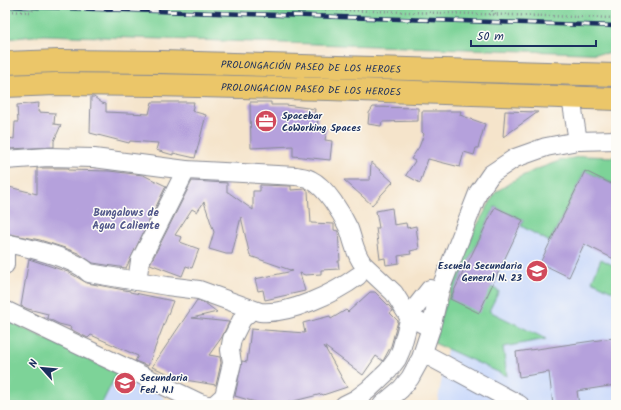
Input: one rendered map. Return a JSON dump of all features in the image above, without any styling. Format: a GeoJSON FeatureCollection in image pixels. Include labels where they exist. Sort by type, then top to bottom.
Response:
{"type":"FeatureCollection","features":[{"type":"Feature","properties":{"kind":"main road","name":"PROLONGACIÓN PASEO DE LOS HEROES"},"geometry":{"type":"LineString","coordinates":[[5,62],[153,62],[616,75]]}},
{"type":"Feature","properties":{"kind":"main road","name":"PROLONGACION PASEO DE LOS HEROES"},"geometry":{"type":"LineString","coordinates":[[5,86],[56,84],[155,85],[329,89],[616,99]]}},
{"type":"Feature","properties":{"kind":"street"},"geometry":{"type":"LineString","coordinates":[[571,98],[577,136]]}},
{"type":"Feature","properties":{"kind":"street"},"geometry":{"type":"LineString","coordinates":[[344,405],[356,399],[368,390],[388,371],[397,359],[401,350],[408,326],[421,323],[440,290],[478,193],[491,174],[503,165],[526,153],[577,136]]}},
{"type":"Feature","properties":{"kind":"street"},"geometry":{"type":"LineString","coordinates":[[382,405],[410,378],[423,353],[421,323],[434,275],[466,195],[480,172],[513,146],[522,141],[537,137],[577,136],[616,140]]}},
{"type":"Feature","properties":{"kind":"street"},"geometry":{"type":"LineString","coordinates":[[5,160],[48,157],[94,158],[186,170],[306,177],[319,185],[336,206],[349,229],[359,259],[360,270]]}},
{"type":"Feature","properties":{"kind":"street"},"geometry":{"type":"LineString","coordinates":[[138,281],[140,261],[186,170]]}},
{"type":"Feature","properties":{"kind":"street"},"geometry":{"type":"LineString","coordinates":[[8,252],[79,264],[89,273],[199,290],[252,310],[269,313],[280,312],[326,296],[360,270]]}},
{"type":"Feature","properties":{"kind":"street"},"geometry":{"type":"LineString","coordinates":[[360,270],[378,278],[394,293],[421,323]]}},
{"type":"Feature","properties":{"kind":"street"},"geometry":{"type":"LineString","coordinates":[[5,310],[200,403],[214,405],[224,396],[232,363],[230,350],[234,333],[242,318],[252,310]]}},
{"type":"Feature","properties":{"kind":"street"},"geometry":{"type":"LineString","coordinates":[[423,353],[520,405]]}},
{"type":"Feature","properties":{"kind":"path"},"geometry":{"type":"LineString","coordinates":[[5,11],[32,12],[35,5]]}},
{"type":"Feature","properties":{"kind":"path"},"geometry":{"type":"LineString","coordinates":[[165,5],[616,18]]}},
{"type":"Feature","properties":{"kind":"path"},"geometry":{"type":"LineString","coordinates":[[486,5],[498,15]]}},
{"type":"Feature","properties":{"kind":"shaded area","name":"Escuela Secundaria General N. 23"},"geometry":{"type":"Polygon","coordinates":[[[583,156],[616,157],[616,405],[437,405],[447,349],[434,343],[442,313],[475,229],[496,192],[516,179],[535,170],[559,161],[583,156]]]}},
{"type":"Feature","properties":{"kind":"shaded area"},"geometry":{"type":"Polygon","coordinates":[[[117,373],[160,393],[169,405],[5,405],[117,373]]]}},
{"type":"Feature","properties":{"kind":"green space"},"geometry":{"type":"Polygon","coordinates":[[[5,5],[616,5],[616,54],[43,35],[5,39],[5,5]]]}},
{"type":"Feature","properties":{"kind":"green space"},"geometry":{"type":"Polygon","coordinates":[[[583,156],[616,157],[616,210],[604,204],[613,184],[585,171],[550,242],[521,226],[523,220],[495,207],[450,299],[491,287],[499,291],[489,311],[546,339],[503,347],[507,376],[434,343],[442,313],[475,229],[496,192],[516,179],[535,170],[559,161],[583,156]]]}},
{"type":"Feature","properties":{"kind":"green space"},"geometry":{"type":"Polygon","coordinates":[[[601,259],[616,267],[616,293],[592,281],[601,259]]]}},
{"type":"Feature","properties":{"kind":"green space"},"geometry":{"type":"Polygon","coordinates":[[[5,319],[117,373],[101,405],[5,405],[5,319]]]}},
{"type":"Feature","properties":{"kind":"building"},"geometry":{"type":"Polygon","coordinates":[[[91,97],[94,97],[106,104],[106,112],[149,114],[152,102],[194,102],[192,111],[206,115],[195,158],[173,153],[173,155],[156,150],[158,143],[130,141],[129,143],[90,133],[91,97]]]}},
{"type":"Feature","properties":{"kind":"building"},"geometry":{"type":"Polygon","coordinates":[[[250,102],[271,102],[271,105],[286,105],[315,109],[314,116],[318,117],[317,127],[327,129],[325,140],[332,141],[330,160],[293,156],[293,146],[251,148],[250,102]]]}},
{"type":"Feature","properties":{"kind":"building"},"geometry":{"type":"Polygon","coordinates":[[[39,103],[38,112],[55,113],[54,124],[61,125],[54,141],[54,147],[9,149],[9,138],[14,139],[15,122],[18,122],[17,105],[39,103]]]}},
{"type":"Feature","properties":{"kind":"building"},"geometry":{"type":"Polygon","coordinates":[[[373,107],[418,108],[418,121],[382,122],[381,126],[368,124],[369,113],[373,107]]]}},
{"type":"Feature","properties":{"kind":"building"},"geometry":{"type":"Polygon","coordinates":[[[422,111],[461,111],[460,115],[485,124],[478,148],[476,148],[474,155],[464,152],[460,167],[428,159],[420,183],[406,175],[415,161],[411,159],[419,147],[424,134],[422,132],[422,111]]]}},
{"type":"Feature","properties":{"kind":"building"},"geometry":{"type":"Polygon","coordinates":[[[505,111],[538,112],[503,137],[505,111]]]}},
{"type":"Feature","properties":{"kind":"building"},"geometry":{"type":"Polygon","coordinates":[[[371,162],[393,182],[372,205],[344,180],[370,180],[371,162]]]}},
{"type":"Feature","properties":{"kind":"building"},"geometry":{"type":"Polygon","coordinates":[[[37,168],[69,168],[68,170],[109,171],[143,175],[166,186],[126,268],[93,263],[78,253],[65,248],[40,240],[5,233],[5,186],[37,194],[37,168]]]}},
{"type":"Feature","properties":{"kind":"building"},"geometry":{"type":"Polygon","coordinates":[[[585,171],[616,186],[616,260],[584,244],[569,277],[540,263],[585,171]]]}},
{"type":"Feature","properties":{"kind":"building"},"geometry":{"type":"Polygon","coordinates":[[[192,181],[227,183],[227,192],[253,210],[253,191],[260,191],[260,185],[291,186],[291,190],[306,189],[308,191],[311,223],[334,224],[334,230],[338,231],[340,261],[338,261],[339,269],[321,270],[321,274],[305,275],[300,273],[305,291],[265,300],[263,290],[258,291],[255,279],[293,271],[250,256],[241,217],[232,254],[226,254],[209,249],[214,232],[204,202],[197,212],[192,209],[175,235],[182,237],[180,242],[199,249],[192,268],[186,266],[182,276],[150,264],[192,181]]]}},
{"type":"Feature","properties":{"kind":"building"},"geometry":{"type":"Polygon","coordinates":[[[495,207],[523,220],[479,313],[450,299],[495,207]]]}},
{"type":"Feature","properties":{"kind":"building"},"geometry":{"type":"Polygon","coordinates":[[[392,208],[394,225],[406,223],[407,228],[416,226],[419,249],[410,251],[411,254],[398,256],[399,263],[386,265],[385,258],[380,259],[376,228],[379,228],[376,211],[392,208]]]}},
{"type":"Feature","properties":{"kind":"building"},"geometry":{"type":"Polygon","coordinates":[[[29,259],[68,272],[87,283],[173,301],[148,366],[135,361],[138,356],[91,335],[88,338],[70,329],[71,327],[59,324],[47,318],[48,314],[21,306],[29,259]]]}},
{"type":"Feature","properties":{"kind":"building"},"geometry":{"type":"Polygon","coordinates":[[[370,292],[375,292],[391,308],[393,311],[390,313],[398,321],[391,346],[383,361],[376,356],[363,375],[324,346],[347,387],[323,395],[278,405],[265,405],[235,396],[242,361],[247,362],[251,329],[305,333],[303,323],[330,316],[331,319],[346,310],[348,312],[370,292]]]}},
{"type":"Feature","properties":{"kind":"building"},"geometry":{"type":"Polygon","coordinates":[[[197,300],[205,303],[217,312],[192,318],[229,322],[222,337],[209,355],[220,357],[221,363],[216,385],[179,379],[152,367],[197,300]]]}},
{"type":"Feature","properties":{"kind":"building"},"geometry":{"type":"Polygon","coordinates":[[[613,338],[616,385],[577,391],[579,405],[553,405],[549,372],[519,377],[516,352],[613,338]]]}},
{"type":"Feature","properties":{"kind":"railway"},"geometry":{"type":"LineString","coordinates":[[5,6],[616,26]]}},
{"type":"Feature","properties":{"kind":"place","name":"Spacebar CoWorking Spaces"},"geometry":{"type":"Point","coordinates":[266,121]}},
{"type":"Feature","properties":{"kind":"place","name":"Escuela Secundaria General N. 23"},"geometry":{"type":"Point","coordinates":[537,271]}},
{"type":"Feature","properties":{"kind":"place","name":"Secundaria Fed. N.1"},"geometry":{"type":"Point","coordinates":[125,383]}},
{"type":"Feature","properties":{"kind":"district","name":"Bungalows de Agua Caliente"},"geometry":{"type":"Point","coordinates":[126,218]}}]}
